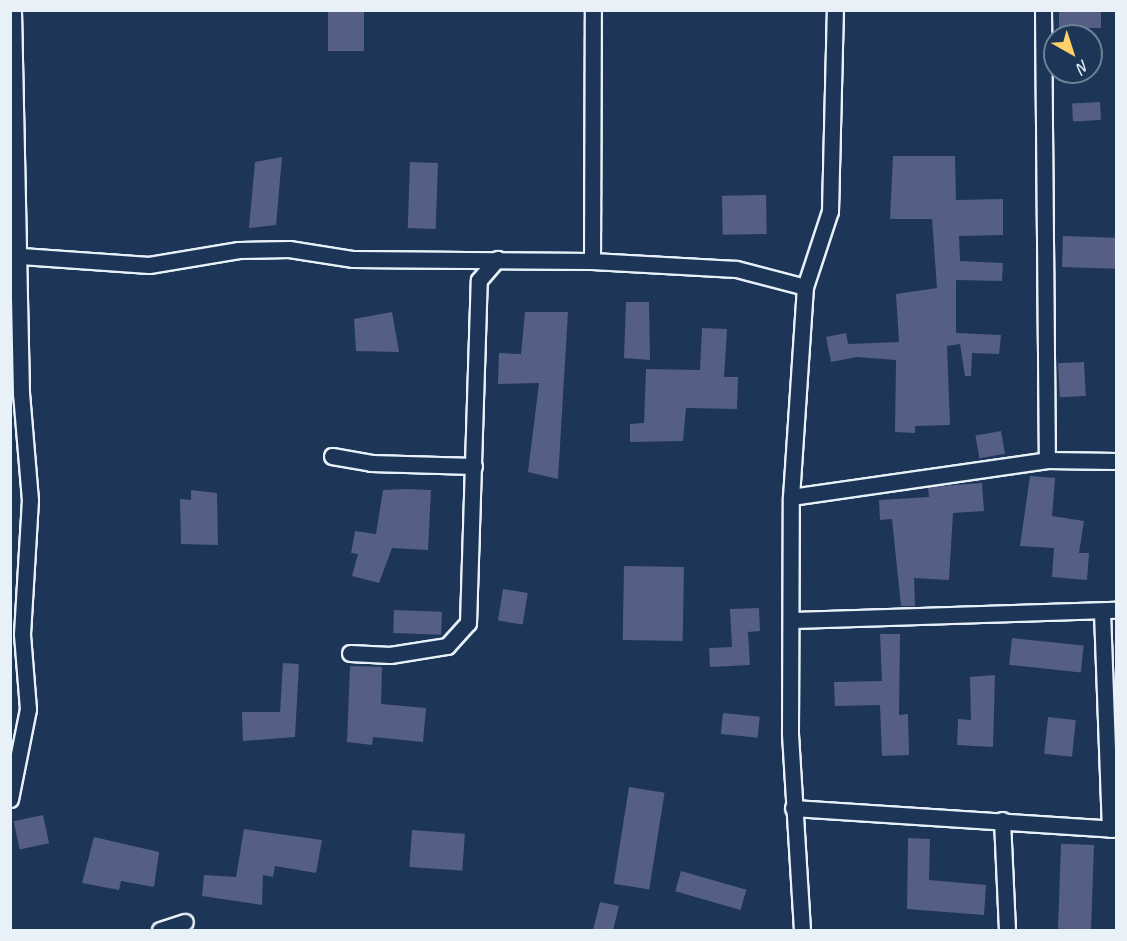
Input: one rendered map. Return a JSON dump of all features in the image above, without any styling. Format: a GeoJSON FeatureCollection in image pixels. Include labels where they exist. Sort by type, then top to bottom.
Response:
{"type":"FeatureCollection","features":[{"type":"Feature","properties":{"kind":"street"},"geometry":{"type":"LineString","coordinates":[[10,799],[28,709],[17,589],[30,500],[16,394],[21,256],[13,10]]}},
{"type":"Feature","properties":{"kind":"street"},"geometry":{"type":"LineString","coordinates":[[592,261],[593,10]]}},
{"type":"Feature","properties":{"kind":"street"},"geometry":{"type":"LineString","coordinates":[[802,930],[793,808],[791,496],[805,287],[830,210],[835,10]]}},
{"type":"Feature","properties":{"kind":"street"},"geometry":{"type":"LineString","coordinates":[[1043,10],[1047,460]]}},
{"type":"Feature","properties":{"kind":"street"},"geometry":{"type":"LineString","coordinates":[[21,256],[148,265],[239,250],[290,249],[353,259],[592,261],[736,269],[805,287]]}},
{"type":"Feature","properties":{"kind":"street"},"geometry":{"type":"LineString","coordinates":[[350,653],[430,650],[447,646],[464,633],[471,610],[479,280],[497,259]]}},
{"type":"Feature","properties":{"kind":"street"},"geometry":{"type":"LineString","coordinates":[[332,456],[371,463],[474,466]]}},
{"type":"Feature","properties":{"kind":"street"},"geometry":{"type":"LineString","coordinates":[[791,496],[1047,460],[1116,461]]}},
{"type":"Feature","properties":{"kind":"street"},"geometry":{"type":"LineString","coordinates":[[793,620],[1109,611],[1113,829],[793,808]]}},
{"type":"Feature","properties":{"kind":"street"},"geometry":{"type":"LineString","coordinates":[[1002,820],[1007,930]]}},
{"type":"Feature","properties":{"kind":"street"},"geometry":{"type":"LineString","coordinates":[[160,930],[186,922]]}},
{"type":"Feature","properties":{"kind":"building"},"geometry":{"type":"Polygon","coordinates":[[[328,10],[364,10],[364,51],[328,51],[328,10]]]}},
{"type":"Feature","properties":{"kind":"building"},"geometry":{"type":"Polygon","coordinates":[[[1059,10],[1101,10],[1101,24],[1059,24],[1059,10]]]}},
{"type":"Feature","properties":{"kind":"building"},"geometry":{"type":"Polygon","coordinates":[[[1100,102],[1101,120],[1073,121],[1072,103],[1100,102]]]}},
{"type":"Feature","properties":{"kind":"building"},"geometry":{"type":"Polygon","coordinates":[[[893,156],[955,156],[956,200],[1003,199],[1003,235],[959,236],[960,261],[1003,263],[1002,281],[956,280],[956,333],[1001,335],[999,354],[972,353],[971,376],[965,376],[960,344],[947,346],[950,425],[915,426],[915,433],[895,432],[896,360],[857,357],[831,362],[826,337],[846,333],[848,344],[899,342],[896,294],[937,288],[932,219],[890,219],[893,156]]]}},
{"type":"Feature","properties":{"kind":"building"},"geometry":{"type":"Polygon","coordinates":[[[282,157],[276,225],[249,228],[255,162],[282,157]]]}},
{"type":"Feature","properties":{"kind":"building"},"geometry":{"type":"Polygon","coordinates":[[[410,162],[438,163],[436,229],[408,228],[410,162]]]}},
{"type":"Feature","properties":{"kind":"building"},"geometry":{"type":"Polygon","coordinates":[[[766,195],[767,234],[723,235],[722,196],[766,195]]]}},
{"type":"Feature","properties":{"kind":"building"},"geometry":{"type":"Polygon","coordinates":[[[1063,236],[1116,238],[1115,269],[1062,267],[1063,236]]]}},
{"type":"Feature","properties":{"kind":"building"},"geometry":{"type":"Polygon","coordinates":[[[626,302],[649,302],[650,360],[624,358],[626,302]]]}},
{"type":"Feature","properties":{"kind":"building"},"geometry":{"type":"Polygon","coordinates":[[[392,312],[399,352],[356,351],[354,319],[392,312]]]}},
{"type":"Feature","properties":{"kind":"building"},"geometry":{"type":"Polygon","coordinates":[[[525,312],[568,312],[558,479],[528,472],[539,383],[498,384],[499,353],[521,354],[525,312]]]}},
{"type":"Feature","properties":{"kind":"building"},"geometry":{"type":"Polygon","coordinates":[[[702,328],[727,329],[724,377],[738,377],[737,409],[686,408],[683,441],[630,442],[630,424],[644,423],[646,369],[700,370],[702,328]]]}},
{"type":"Feature","properties":{"kind":"building"},"geometry":{"type":"Polygon","coordinates":[[[1084,362],[1086,396],[1060,397],[1058,363],[1084,362]]]}},
{"type":"Feature","properties":{"kind":"building"},"geometry":{"type":"Polygon","coordinates":[[[1001,431],[1005,454],[979,458],[975,436],[1001,431]]]}},
{"type":"Feature","properties":{"kind":"building"},"geometry":{"type":"Polygon","coordinates":[[[1030,476],[1055,478],[1052,516],[1084,521],[1079,553],[1089,553],[1087,580],[1052,577],[1054,548],[1020,546],[1030,476]]]}},
{"type":"Feature","properties":{"kind":"building"},"geometry":{"type":"Polygon","coordinates":[[[982,483],[984,511],[953,513],[949,580],[914,578],[915,606],[901,606],[892,519],[880,520],[879,500],[929,497],[928,487],[982,483]]]}},
{"type":"Feature","properties":{"kind":"building"},"geometry":{"type":"Polygon","coordinates":[[[191,490],[217,493],[218,545],[181,544],[180,499],[191,500],[191,490]]]}},
{"type":"Feature","properties":{"kind":"building"},"geometry":{"type":"Polygon","coordinates":[[[383,490],[431,490],[428,550],[392,548],[379,583],[352,576],[358,554],[351,553],[355,531],[376,534],[383,490]]]}},
{"type":"Feature","properties":{"kind":"building"},"geometry":{"type":"Polygon","coordinates":[[[624,566],[684,567],[683,641],[623,640],[624,566]]]}},
{"type":"Feature","properties":{"kind":"building"},"geometry":{"type":"Polygon","coordinates":[[[503,589],[528,593],[523,625],[498,621],[503,589]]]}},
{"type":"Feature","properties":{"kind":"building"},"geometry":{"type":"Polygon","coordinates":[[[759,608],[760,631],[748,632],[750,665],[710,667],[709,648],[732,647],[730,609],[759,608]]]}},
{"type":"Feature","properties":{"kind":"building"},"geometry":{"type":"Polygon","coordinates":[[[394,610],[442,612],[441,635],[393,633],[394,610]]]}},
{"type":"Feature","properties":{"kind":"building"},"geometry":{"type":"Polygon","coordinates":[[[880,634],[900,634],[899,715],[908,714],[909,755],[882,756],[880,705],[835,706],[834,682],[882,681],[880,634]]]}},
{"type":"Feature","properties":{"kind":"building"},"geometry":{"type":"Polygon","coordinates":[[[1012,638],[1084,646],[1081,672],[1009,665],[1012,638]]]}},
{"type":"Feature","properties":{"kind":"building"},"geometry":{"type":"Polygon","coordinates":[[[283,663],[299,664],[295,737],[243,741],[242,712],[280,712],[283,663]]]}},
{"type":"Feature","properties":{"kind":"building"},"geometry":{"type":"Polygon","coordinates":[[[350,666],[382,667],[381,704],[426,708],[423,742],[373,737],[372,745],[347,742],[350,666]]]}},
{"type":"Feature","properties":{"kind":"building"},"geometry":{"type":"Polygon","coordinates":[[[995,675],[993,747],[957,745],[958,719],[971,720],[970,677],[995,675]]]}},
{"type":"Feature","properties":{"kind":"building"},"geometry":{"type":"Polygon","coordinates":[[[723,713],[760,717],[758,738],[721,734],[723,713]]]}},
{"type":"Feature","properties":{"kind":"building"},"geometry":{"type":"Polygon","coordinates":[[[1048,717],[1076,720],[1072,757],[1044,754],[1048,717]]]}},
{"type":"Feature","properties":{"kind":"building"},"geometry":{"type":"Polygon","coordinates":[[[629,787],[665,793],[649,889],[614,884],[629,787]]]}},
{"type":"Feature","properties":{"kind":"building"},"geometry":{"type":"Polygon","coordinates":[[[43,815],[49,843],[20,850],[14,821],[43,815]]]}},
{"type":"Feature","properties":{"kind":"building"},"geometry":{"type":"Polygon","coordinates":[[[244,829],[322,840],[316,873],[275,866],[273,877],[263,875],[262,905],[202,896],[204,875],[236,877],[244,829]]]}},
{"type":"Feature","properties":{"kind":"building"},"geometry":{"type":"Polygon","coordinates":[[[412,830],[465,834],[462,871],[409,867],[412,830]]]}},
{"type":"Feature","properties":{"kind":"building"},"geometry":{"type":"Polygon","coordinates":[[[94,837],[159,852],[154,887],[121,881],[119,890],[82,883],[94,837]]]}},
{"type":"Feature","properties":{"kind":"building"},"geometry":{"type":"Polygon","coordinates":[[[908,838],[930,839],[929,880],[986,885],[984,915],[907,909],[908,838]]]}},
{"type":"Feature","properties":{"kind":"building"},"geometry":{"type":"Polygon","coordinates":[[[1061,844],[1094,845],[1091,930],[1058,929],[1061,844]]]}},
{"type":"Feature","properties":{"kind":"building"},"geometry":{"type":"Polygon","coordinates":[[[681,871],[746,890],[741,910],[675,891],[681,871]]]}},
{"type":"Feature","properties":{"kind":"building"},"geometry":{"type":"Polygon","coordinates":[[[600,902],[619,906],[613,930],[593,930],[600,902]]]}}]}
